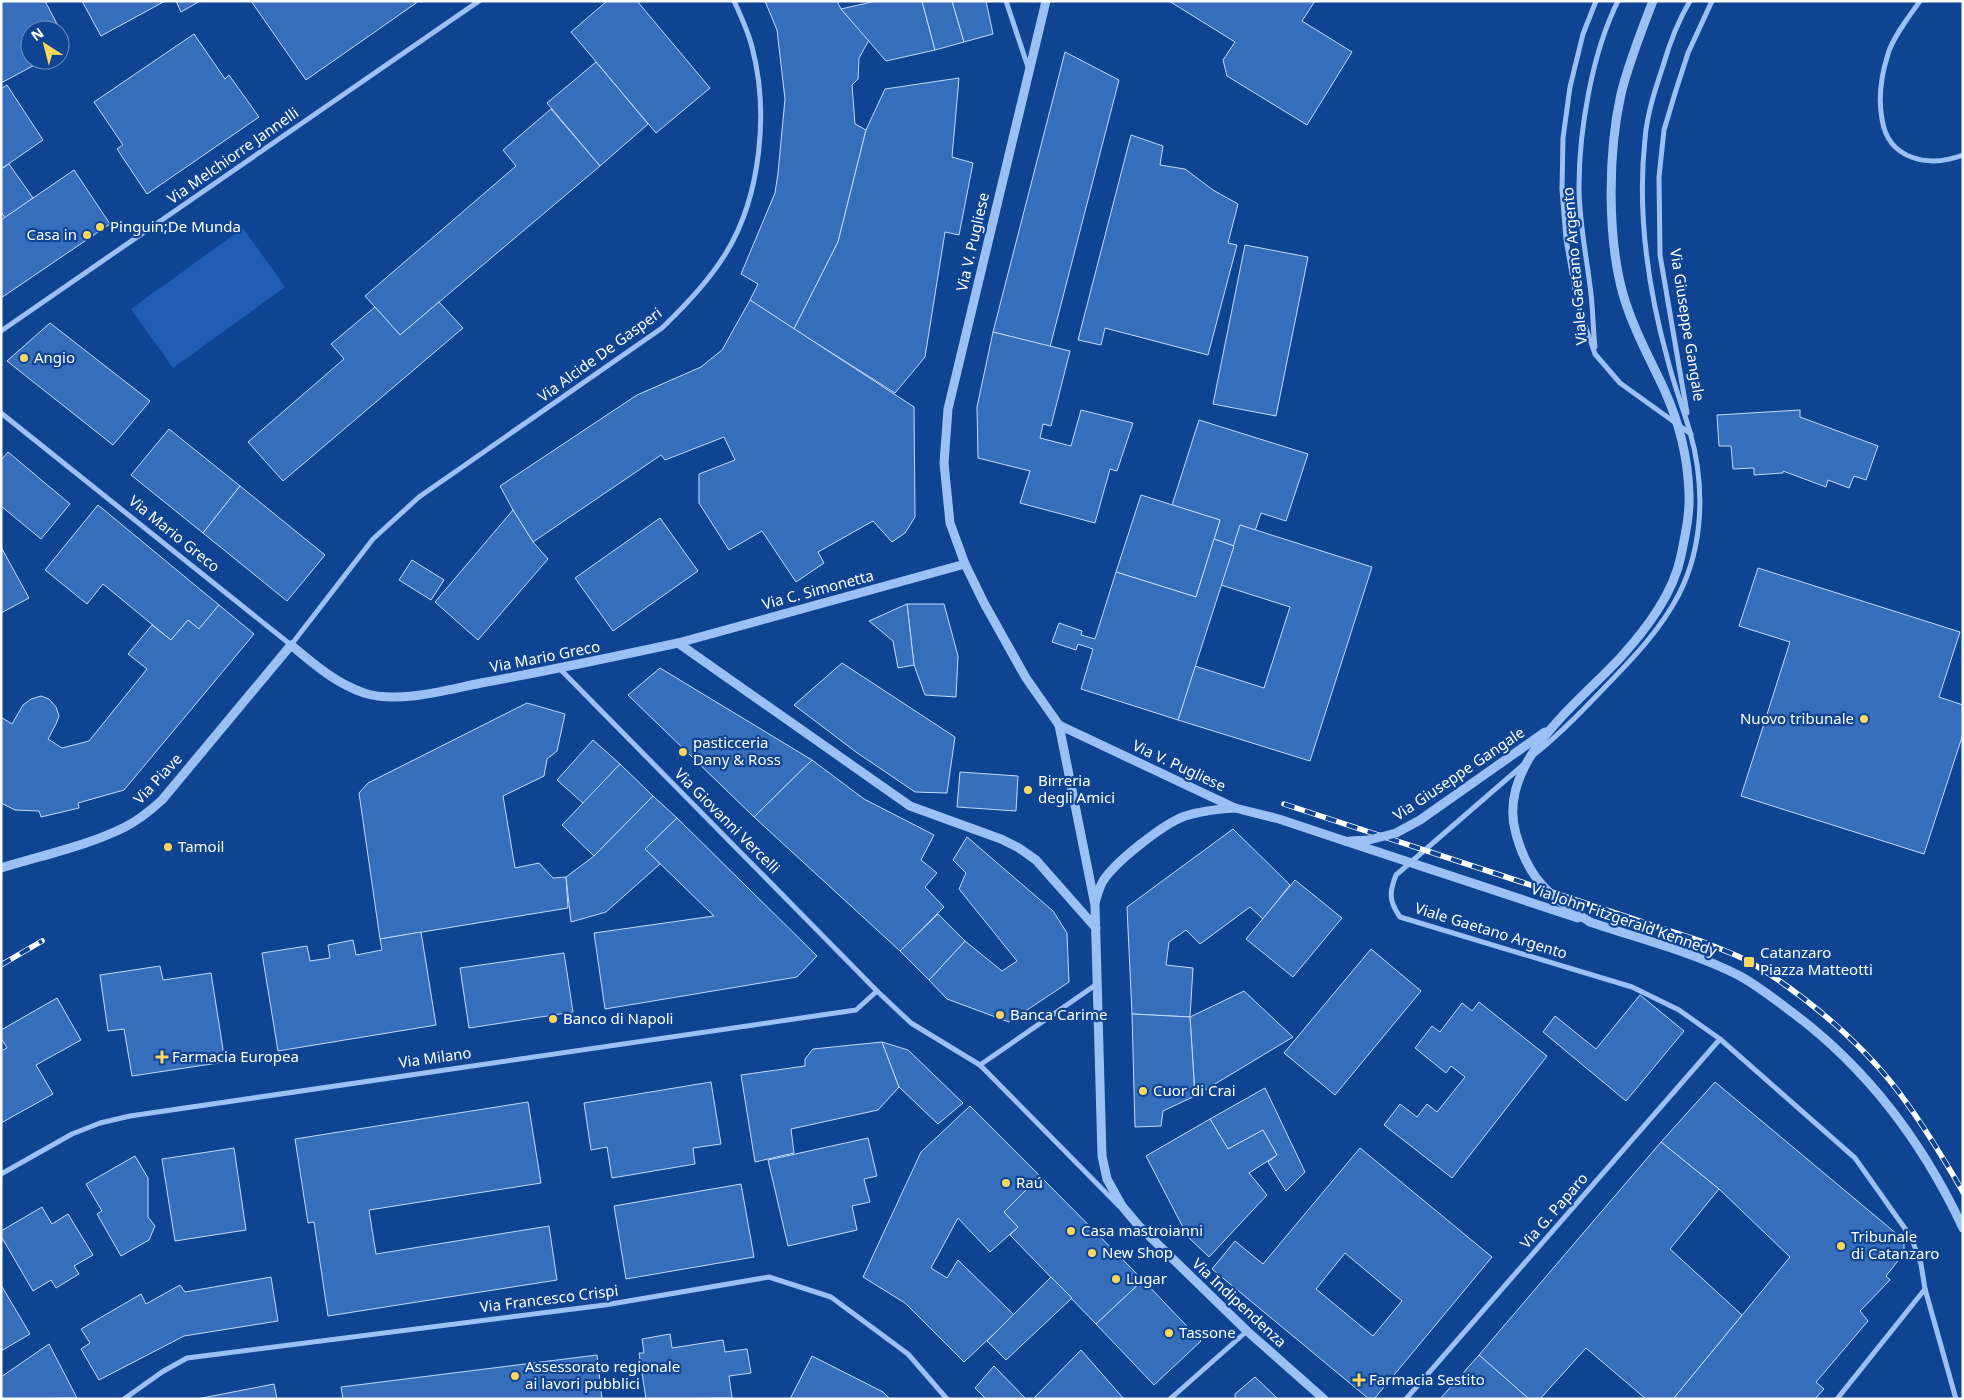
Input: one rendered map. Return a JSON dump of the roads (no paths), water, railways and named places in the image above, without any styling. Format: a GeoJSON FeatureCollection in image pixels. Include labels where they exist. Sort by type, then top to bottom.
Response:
{"type":"FeatureCollection","features":[{"type":"Feature","properties":{"kind":"street","name":"Via Melchiorre Jannelli"},"geometry":{"type":"LineString","coordinates":[[1,330],[479,1]]}},
{"type":"Feature","properties":{"kind":"street","name":"Via Alcide De Gasperi"},"geometry":{"type":"LineString","coordinates":[[291,645],[373,539],[396,517],[419,497],[662,328],[688,303],[726,252],[742,219],[754,179],[759,149],[758,81],[752,46],[743,19],[734,1]]}},
{"type":"Feature","properties":{"kind":"street"},"geometry":{"type":"LineString","coordinates":[[1006,1],[1029,68]]}},
{"type":"Feature","properties":{"kind":"street","name":"Via V. Pugliese"},"geometry":{"type":"LineString","coordinates":[[1046,1],[948,409],[944,463],[950,523],[965,564],[984,603],[1026,678],[1059,725],[1235,808],[1279,819],[1345,841]]}},
{"type":"Feature","properties":{"kind":"street"},"geometry":{"type":"LineString","coordinates":[[1596,1],[1583,34],[1570,87],[1563,138],[1562,189],[1565,231],[1578,302],[1595,354],[1620,383],[1691,434]]}},
{"type":"Feature","properties":{"kind":"street","name":"Viale Gaetano Argento"},"geometry":{"type":"LineString","coordinates":[[1595,354],[1591,294],[1579,188],[1589,93],[1599,50],[1618,1]]}},
{"type":"Feature","properties":{"kind":"street","name":"Via Giuseppe Gangale"},"geometry":{"type":"LineString","coordinates":[[1590,922],[1557,900],[1538,882],[1528,866],[1519,845],[1513,825],[1512,807],[1516,785],[1534,750],[1555,725],[1622,656],[1650,621],[1668,592],[1678,567],[1686,526],[1690,496],[1680,432],[1624,296],[1616,260],[1612,201],[1614,148],[1621,96],[1634,50],[1653,1]]}},
{"type":"Feature","properties":{"kind":"street","name":"Viale Gaetano Argento"},"geometry":{"type":"LineString","coordinates":[[1690,1],[1667,52],[1653,97],[1645,138],[1642,183],[1644,231],[1653,300],[1668,362],[1691,434],[1699,473],[1698,533],[1691,562],[1679,594],[1661,625],[1639,652],[1562,732],[1396,875],[1390,889],[1392,905],[1400,917],[1632,986],[1679,1010],[1720,1039],[1855,1158],[1911,1237],[1921,1264],[1925,1290],[1956,1399]]}},
{"type":"Feature","properties":{"kind":"street","name":"Via Giuseppe Gangale"},"geometry":{"type":"LineString","coordinates":[[1691,434],[1660,255],[1659,177],[1664,130],[1688,53],[1712,1]]}},
{"type":"Feature","properties":{"kind":"street"},"geometry":{"type":"LineString","coordinates":[[1920,1],[1908,17],[1888,52],[1881,88],[1882,119],[1888,139],[1900,152],[1916,160],[1932,161],[1963,155]]}},
{"type":"Feature","properties":{"kind":"street","name":"Via Mario Greco"},"geometry":{"type":"LineString","coordinates":[[1,414],[326,674],[344,685],[365,693],[387,696],[413,696],[560,669],[678,643]]}},
{"type":"Feature","properties":{"kind":"street","name":"Via C. Simonetta"},"geometry":{"type":"LineString","coordinates":[[678,643],[965,564]]}},
{"type":"Feature","properties":{"kind":"street"},"geometry":{"type":"LineString","coordinates":[[678,643],[910,806],[1001,839],[1020,848],[1036,860],[1096,928]]}},
{"type":"Feature","properties":{"kind":"street","name":"Via Piave"},"geometry":{"type":"LineString","coordinates":[[1,868],[105,836],[126,827],[145,815],[162,800],[291,645]]}},
{"type":"Feature","properties":{"kind":"street","name":"Via Giovanni Vercelli"},"geometry":{"type":"LineString","coordinates":[[560,669],[877,991]]}},
{"type":"Feature","properties":{"kind":"street"},"geometry":{"type":"LineString","coordinates":[[1059,725],[1095,904]]}},
{"type":"Feature","properties":{"kind":"street","name":"Via Giuseppe Gangale"},"geometry":{"type":"LineString","coordinates":[[1345,841],[1369,840],[1387,835],[1420,820],[1555,725]]}},
{"type":"Feature","properties":{"kind":"street"},"geometry":{"type":"LineString","coordinates":[[1095,904],[1102,882],[1117,865],[1164,828],[1183,817],[1205,810],[1235,808]]}},
{"type":"Feature","properties":{"kind":"street","name":"Via John Fitzgerald Kennedy"},"geometry":{"type":"LineString","coordinates":[[1345,841],[1697,957],[1740,977],[1776,1000],[1808,1024],[1854,1066],[1903,1124],[1946,1192],[1963,1228]]}},
{"type":"Feature","properties":{"kind":"street","name":"Via Indipendenza"},"geometry":{"type":"LineString","coordinates":[[1095,904],[1102,1156],[1107,1179],[1122,1206],[1138,1225]]}},
{"type":"Feature","properties":{"kind":"street"},"geometry":{"type":"LineString","coordinates":[[980,1065],[1098,983]]}},
{"type":"Feature","properties":{"kind":"street","name":"Via Indipendenza"},"geometry":{"type":"LineString","coordinates":[[877,991],[911,1023],[980,1065],[1138,1225],[1248,1331],[1324,1399]]}},
{"type":"Feature","properties":{"kind":"street","name":"Via Milano"},"geometry":{"type":"LineString","coordinates":[[1,1174],[72,1134],[100,1123],[130,1116],[856,1010],[877,991]]}},
{"type":"Feature","properties":{"kind":"street","name":"Via G. Paparo"},"geometry":{"type":"LineString","coordinates":[[1406,1399],[1720,1039]]}},
{"type":"Feature","properties":{"kind":"street","name":"Via Francesco Crispi"},"geometry":{"type":"LineString","coordinates":[[124,1399],[162,1372],[187,1358],[605,1305],[769,1277],[830,1297],[908,1354],[947,1399]]}},
{"type":"Feature","properties":{"kind":"street"},"geometry":{"type":"LineString","coordinates":[[1838,1399],[1925,1290]]}},
{"type":"Feature","properties":{"kind":"street"},"geometry":{"type":"LineString","coordinates":[[1170,1399],[1248,1331]]}},
{"type":"Feature","properties":{"kind":"railway"},"geometry":{"type":"LineString","coordinates":[[1284,804],[1701,941],[1750,962],[1814,1007],[1835,1024],[1874,1062],[1914,1113],[1963,1192]]}},
{"type":"Feature","properties":{"kind":"railway"},"geometry":{"type":"LineString","coordinates":[[1,965],[42,941]]}},
{"type":"Feature","properties":{"kind":"place","name":"Pinguin;De Munda"},"geometry":{"type":"Point","coordinates":[100,227]}},
{"type":"Feature","properties":{"kind":"place","name":"Casa in"},"geometry":{"type":"Point","coordinates":[87,235]}},
{"type":"Feature","properties":{"kind":"place","name":"Angio"},"geometry":{"type":"Point","coordinates":[24,358]}},
{"type":"Feature","properties":{"kind":"place","name":"Nuovo tribunale"},"geometry":{"type":"Point","coordinates":[1864,719]}},
{"type":"Feature","properties":{"kind":"place","name":"pasticceria Dany & Ross"},"geometry":{"type":"Point","coordinates":[683,752]}},
{"type":"Feature","properties":{"kind":"place","name":"Birreria degli Amici"},"geometry":{"type":"Point","coordinates":[1028,790]}},
{"type":"Feature","properties":{"kind":"place","name":"Tamoil"},"geometry":{"type":"Point","coordinates":[168,847]}},
{"type":"Feature","properties":{"kind":"place","name":"Catanzaro Piazza Matteotti"},"geometry":{"type":"Point","coordinates":[1749,962]}},
{"type":"Feature","properties":{"kind":"place","name":"Banca Carime"},"geometry":{"type":"Point","coordinates":[1000,1015]}},
{"type":"Feature","properties":{"kind":"place","name":"Banco di Napoli"},"geometry":{"type":"Point","coordinates":[553,1019]}},
{"type":"Feature","properties":{"kind":"place","name":"Farmacia Europea"},"geometry":{"type":"Point","coordinates":[162,1057]}},
{"type":"Feature","properties":{"kind":"place","name":"Cuor di Crai"},"geometry":{"type":"Point","coordinates":[1143,1091]}},
{"type":"Feature","properties":{"kind":"place","name":"Raú"},"geometry":{"type":"Point","coordinates":[1006,1183]}},
{"type":"Feature","properties":{"kind":"place","name":"Casa mastroianni"},"geometry":{"type":"Point","coordinates":[1071,1231]}},
{"type":"Feature","properties":{"kind":"place","name":"Tribunale di Catanzaro"},"geometry":{"type":"Point","coordinates":[1841,1246]}},
{"type":"Feature","properties":{"kind":"place","name":"New Shop"},"geometry":{"type":"Point","coordinates":[1092,1253]}},
{"type":"Feature","properties":{"kind":"place","name":"Lugar"},"geometry":{"type":"Point","coordinates":[1116,1279]}},
{"type":"Feature","properties":{"kind":"place","name":"Tassone"},"geometry":{"type":"Point","coordinates":[1169,1333]}},
{"type":"Feature","properties":{"kind":"place","name":"Assessorato regionale ai lavori pubblici"},"geometry":{"type":"Point","coordinates":[515,1376]}},
{"type":"Feature","properties":{"kind":"place","name":"Farmacia Sestito"},"geometry":{"type":"Point","coordinates":[1359,1380]}}]}
